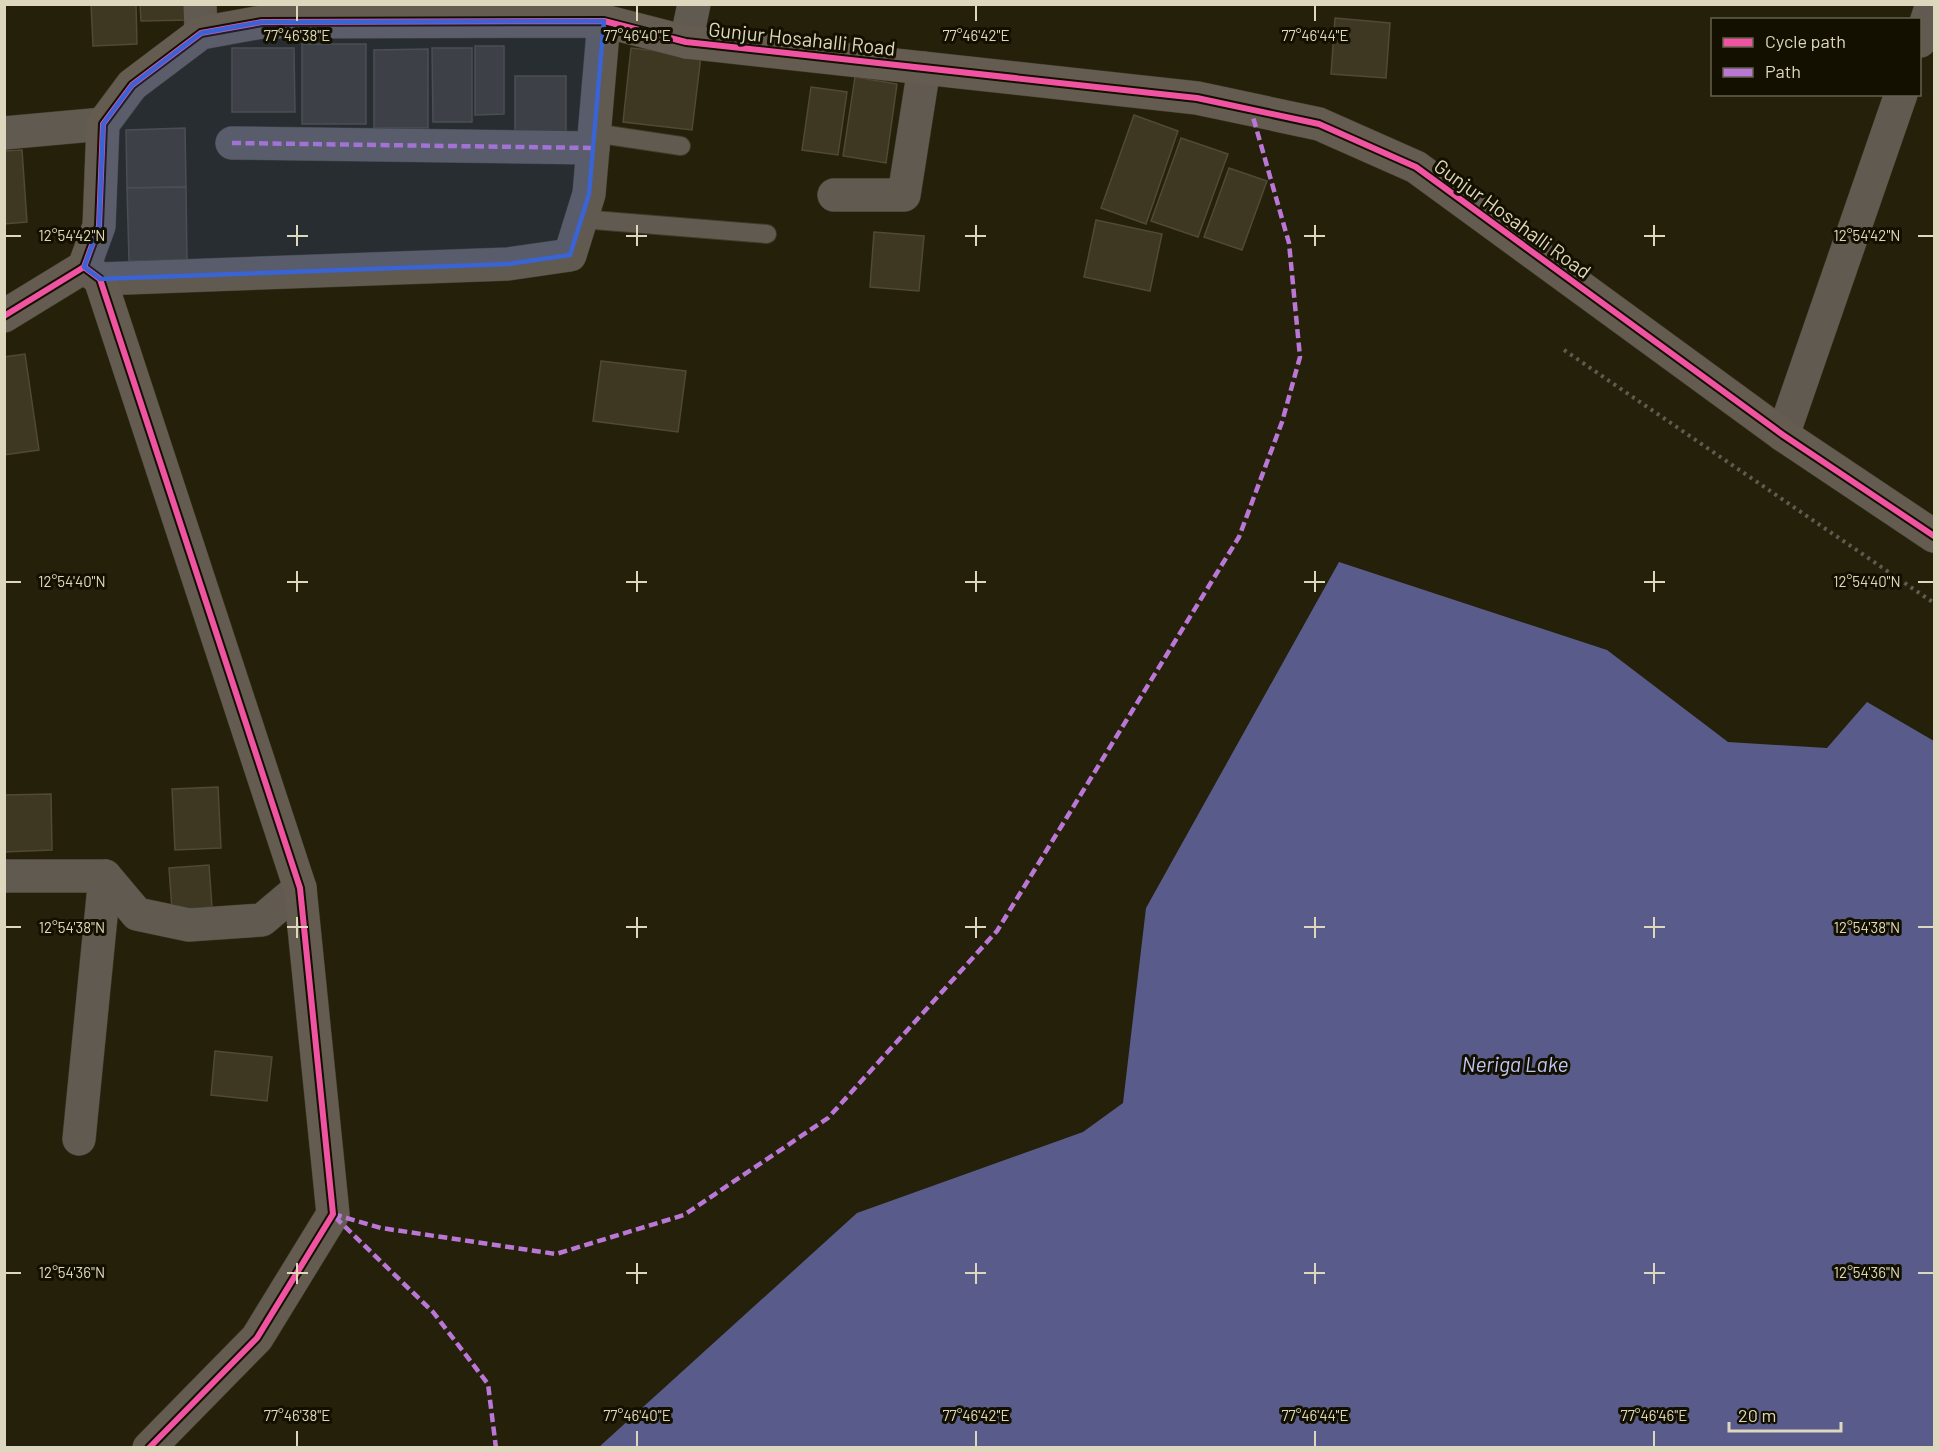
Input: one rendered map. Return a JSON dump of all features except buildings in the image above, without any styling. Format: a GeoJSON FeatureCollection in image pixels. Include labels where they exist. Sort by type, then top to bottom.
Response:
{"type":"FeatureCollection","features":[{"type":"Feature","properties":{"kind":"street"},"geometry":{"type":"LineString","coordinates":[[686,42],[694,4]]}},
{"type":"Feature","properties":{"kind":"street"},"geometry":{"type":"LineString","coordinates":[[1921,38],[1932,4]]}},
{"type":"Feature","properties":{"kind":"street","name":"Gunjur Hosahalli Road"},"geometry":{"type":"LineString","coordinates":[[103,124],[132,85],[200,19],[262,22],[604,21],[686,42],[1197,98],[1319,124],[1416,167],[1783,435],[1935,536]]}},
{"type":"Feature","properties":{"kind":"street"},"geometry":{"type":"LineString","coordinates":[[4,316],[92,273],[508,264],[570,255],[589,194],[604,21]]}},
{"type":"Feature","properties":{"kind":"street"},"geometry":{"type":"LineString","coordinates":[[834,195],[904,195],[924,68]]}},
{"type":"Feature","properties":{"kind":"street"},"geometry":{"type":"LineString","coordinates":[[1783,435],[1900,96]]}},
{"type":"Feature","properties":{"kind":"street"},"geometry":{"type":"LineString","coordinates":[[4,133],[103,124],[99,226],[92,273],[300,888],[333,1214],[257,1338],[149,1448]]}},
{"type":"Feature","properties":{"kind":"street"},"geometry":{"type":"LineString","coordinates":[[232,143],[593,141]]}},
{"type":"Feature","properties":{"kind":"street"},"geometry":{"type":"LineString","coordinates":[[4,876],[105,876],[137,914],[189,925],[262,920],[300,888]]}},
{"type":"Feature","properties":{"kind":"street"},"geometry":{"type":"LineString","coordinates":[[79,1139],[105,876]]}},
{"type":"Feature","properties":{"kind":"lane"},"geometry":{"type":"LineString","coordinates":[[593,141],[681,146]]}},
{"type":"Feature","properties":{"kind":"lane"},"geometry":{"type":"LineString","coordinates":[[581,219],[767,234]]}},
{"type":"Feature","properties":{"kind":"path"},"geometry":{"type":"LineString","coordinates":[[1564,350],[1935,603]]}},
{"type":"Feature","properties":{"kind":"highlighted area"},"geometry":{"type":"Polygon","coordinates":[[[604,21],[589,194],[570,255],[508,264],[100,279],[84,267],[99,226],[103,124],[132,85],[201,33],[262,22],[604,21]]]}},
{"type":"Feature","properties":{"kind":"water","name":"Neriga Lake"},"geometry":{"type":"Polygon","coordinates":[[[1339,562],[1607,650],[1728,742],[1827,748],[1867,702],[1934,741],[1934,1447],[599,1447],[857,1213],[1083,1132],[1123,1103],[1146,908],[1339,562]]]}},
{"type":"Feature","properties":{"kind":"marked path"},"geometry":{"type":"LineString","coordinates":[[333,1214],[381,1228],[556,1254],[684,1215],[828,1118],[997,931],[1239,537],[1282,422],[1300,357],[1289,243],[1251,110]]}},
{"type":"Feature","properties":{"kind":"marked path"},"geometry":{"type":"LineString","coordinates":[[232,143],[593,148]]}},
{"type":"Feature","properties":{"kind":"marked path"},"geometry":{"type":"LineString","coordinates":[[335,1217],[433,1312],[488,1384],[496,1448]]}},
{"type":"Feature","properties":{"kind":"cycle path"},"geometry":{"type":"LineString","coordinates":[[4,316],[84,267],[99,226],[103,124],[132,85],[201,33],[262,22],[604,21],[686,42],[1197,98],[1319,124],[1416,167],[1783,435],[1934,536]]}},
{"type":"Feature","properties":{"kind":"cycle path"},"geometry":{"type":"LineString","coordinates":[[84,267],[100,279],[300,888],[333,1214],[257,1338],[149,1448]]}}]}
